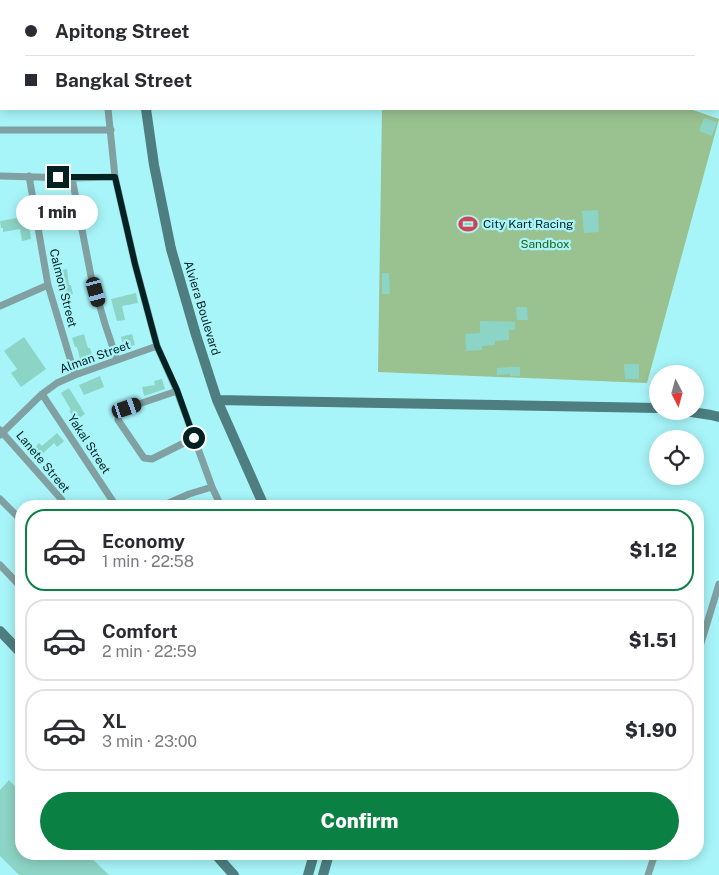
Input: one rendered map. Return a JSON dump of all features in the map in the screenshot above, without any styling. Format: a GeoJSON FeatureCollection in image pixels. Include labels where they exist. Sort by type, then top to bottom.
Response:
{"type":"FeatureCollection","features":[{"type":"Feature","properties":{"kind":"street"},"geometry":{"type":"LineString","coordinates":[[108,110],[115,177],[135,264],[157,346],[177,390],[218,500]]}},
{"type":"Feature","properties":{"kind":"street","name":"Alviera Boulevard"},"geometry":{"type":"LineString","coordinates":[[146,110],[154,164],[171,249],[196,335],[217,400],[261,500]]}},
{"type":"Feature","properties":{"kind":"street"},"geometry":{"type":"LineString","coordinates":[[0,130],[111,130]]}},
{"type":"Feature","properties":{"kind":"street"},"geometry":{"type":"LineString","coordinates":[[0,176],[115,177]]}},
{"type":"Feature","properties":{"kind":"street","name":"Calmon Street"},"geometry":{"type":"LineString","coordinates":[[29,176],[48,285],[75,375]]}},
{"type":"Feature","properties":{"kind":"street"},"geometry":{"type":"LineString","coordinates":[[72,178],[91,276],[117,360]]}},
{"type":"Feature","properties":{"kind":"street"},"geometry":{"type":"LineString","coordinates":[[0,306],[48,285]]}},
{"type":"Feature","properties":{"kind":"street","name":"Alman Street"},"geometry":{"type":"LineString","coordinates":[[1,432],[42,394],[57,383],[157,346]]}},
{"type":"Feature","properties":{"kind":"street"},"geometry":{"type":"LineString","coordinates":[[177,390],[119,412],[118,420],[144,458],[152,459],[194,438]]}},
{"type":"Feature","properties":{"kind":"street","name":"Yakal Street"},"geometry":{"type":"LineString","coordinates":[[42,394],[112,500]]}},
{"type":"Feature","properties":{"kind":"street"},"geometry":{"type":"LineString","coordinates":[[217,400],[649,408]]}},
{"type":"Feature","properties":{"kind":"street"},"geometry":{"type":"LineString","coordinates":[[704,413],[719,417]]}},
{"type":"Feature","properties":{"kind":"street","name":"Lanete Street"},"geometry":{"type":"LineString","coordinates":[[1,432],[62,500]]}},
{"type":"Feature","properties":{"kind":"street"},"geometry":{"type":"LineString","coordinates":[[179,500],[189,494],[212,486]]}},
{"type":"Feature","properties":{"kind":"street"},"geometry":{"type":"LineString","coordinates":[[0,499],[15,514]]}},
{"type":"Feature","properties":{"kind":"street"},"geometry":{"type":"LineString","coordinates":[[0,565],[15,581]]}},
{"type":"Feature","properties":{"kind":"street"},"geometry":{"type":"LineString","coordinates":[[704,633],[719,584]]}},
{"type":"Feature","properties":{"kind":"street"},"geometry":{"type":"LineString","coordinates":[[0,631],[15,647]]}},
{"type":"Feature","properties":{"kind":"street"},"geometry":{"type":"LineString","coordinates":[[220,860],[234,875]]}},
{"type":"Feature","properties":{"kind":"street"},"geometry":{"type":"LineString","coordinates":[[308,875],[312,860]]}},
{"type":"Feature","properties":{"kind":"street"},"geometry":{"type":"LineString","coordinates":[[322,875],[327,860]]}},
{"type":"Feature","properties":{"kind":"street"},"geometry":{"type":"LineString","coordinates":[[648,875],[653,860]]}},
{"type":"Feature","properties":{"kind":"green space","name":"Sandbox"},"geometry":{"type":"Polygon","coordinates":[[[382,110],[693,110],[719,119],[652,365],[649,365],[647,383],[378,372],[382,110]]]}},
{"type":"Feature","properties":{"kind":"building"},"geometry":{"type":"Polygon","coordinates":[[[704,118],[717,122],[712,136],[699,131],[704,118]]]}},
{"type":"Feature","properties":{"kind":"building"},"geometry":{"type":"Polygon","coordinates":[[[27,210],[31,239],[22,241],[20,229],[3,232],[0,221],[17,218],[16,211],[27,210]]]}},
{"type":"Feature","properties":{"kind":"building"},"geometry":{"type":"Polygon","coordinates":[[[598,210],[599,232],[584,233],[582,211],[598,210]]]}},
{"type":"Feature","properties":{"kind":"building"},"geometry":{"type":"Polygon","coordinates":[[[67,269],[69,285],[71,285],[73,294],[63,296],[57,271],[67,269]]]}},
{"type":"Feature","properties":{"kind":"building"},"geometry":{"type":"Polygon","coordinates":[[[382,273],[389,273],[390,294],[382,294],[382,273]]]}},
{"type":"Feature","properties":{"kind":"building"},"geometry":{"type":"Polygon","coordinates":[[[136,293],[138,303],[122,306],[125,320],[117,321],[111,299],[136,293]]]}},
{"type":"Feature","properties":{"kind":"building"},"geometry":{"type":"Polygon","coordinates":[[[516,307],[527,307],[528,320],[517,320],[516,307]]]}},
{"type":"Feature","properties":{"kind":"building"},"geometry":{"type":"Polygon","coordinates":[[[480,321],[515,322],[515,330],[509,330],[509,340],[495,341],[495,345],[482,346],[482,350],[466,351],[465,334],[480,333],[480,321]]]}},
{"type":"Feature","properties":{"kind":"building"},"geometry":{"type":"Polygon","coordinates":[[[84,334],[93,359],[81,363],[77,347],[75,347],[72,338],[84,334]]]}},
{"type":"Feature","properties":{"kind":"building"},"geometry":{"type":"Polygon","coordinates":[[[132,334],[135,345],[124,348],[121,337],[132,334]]]}},
{"type":"Feature","properties":{"kind":"building"},"geometry":{"type":"Polygon","coordinates":[[[24,337],[46,369],[21,387],[11,373],[17,369],[4,351],[24,337]]]}},
{"type":"Feature","properties":{"kind":"building"},"geometry":{"type":"Polygon","coordinates":[[[624,364],[639,364],[639,379],[625,379],[624,364]]]}},
{"type":"Feature","properties":{"kind":"building"},"geometry":{"type":"Polygon","coordinates":[[[520,367],[520,376],[510,376],[510,374],[497,375],[497,368],[520,367]]]}},
{"type":"Feature","properties":{"kind":"building"},"geometry":{"type":"Polygon","coordinates":[[[100,376],[104,387],[84,395],[79,385],[100,376]]]}},
{"type":"Feature","properties":{"kind":"building"},"geometry":{"type":"Polygon","coordinates":[[[162,379],[165,389],[144,396],[142,387],[155,385],[154,381],[162,379]]]}},
{"type":"Feature","properties":{"kind":"building"},"geometry":{"type":"Polygon","coordinates":[[[69,388],[85,414],[76,420],[69,411],[71,410],[61,393],[69,388]]]}},
{"type":"Feature","properties":{"kind":"building"},"geometry":{"type":"Polygon","coordinates":[[[57,433],[64,441],[57,447],[54,443],[39,457],[33,450],[39,443],[42,446],[57,433]]]}},
{"type":"Feature","properties":{"kind":"building"},"geometry":{"type":"Polygon","coordinates":[[[9,780],[15,786],[15,860],[93,860],[109,875],[19,875],[0,856],[0,790],[9,780]]]}},
{"type":"Feature","properties":{"kind":"place","name":"City Kart Racing"},"geometry":{"type":"Point","coordinates":[468,224]}},
{"type":"Feature","properties":{"kind":"route"},"geometry":{"type":"LineString","coordinates":[[58,177],[115,177],[135,264],[157,346],[177,390],[194,438]]}}]}
